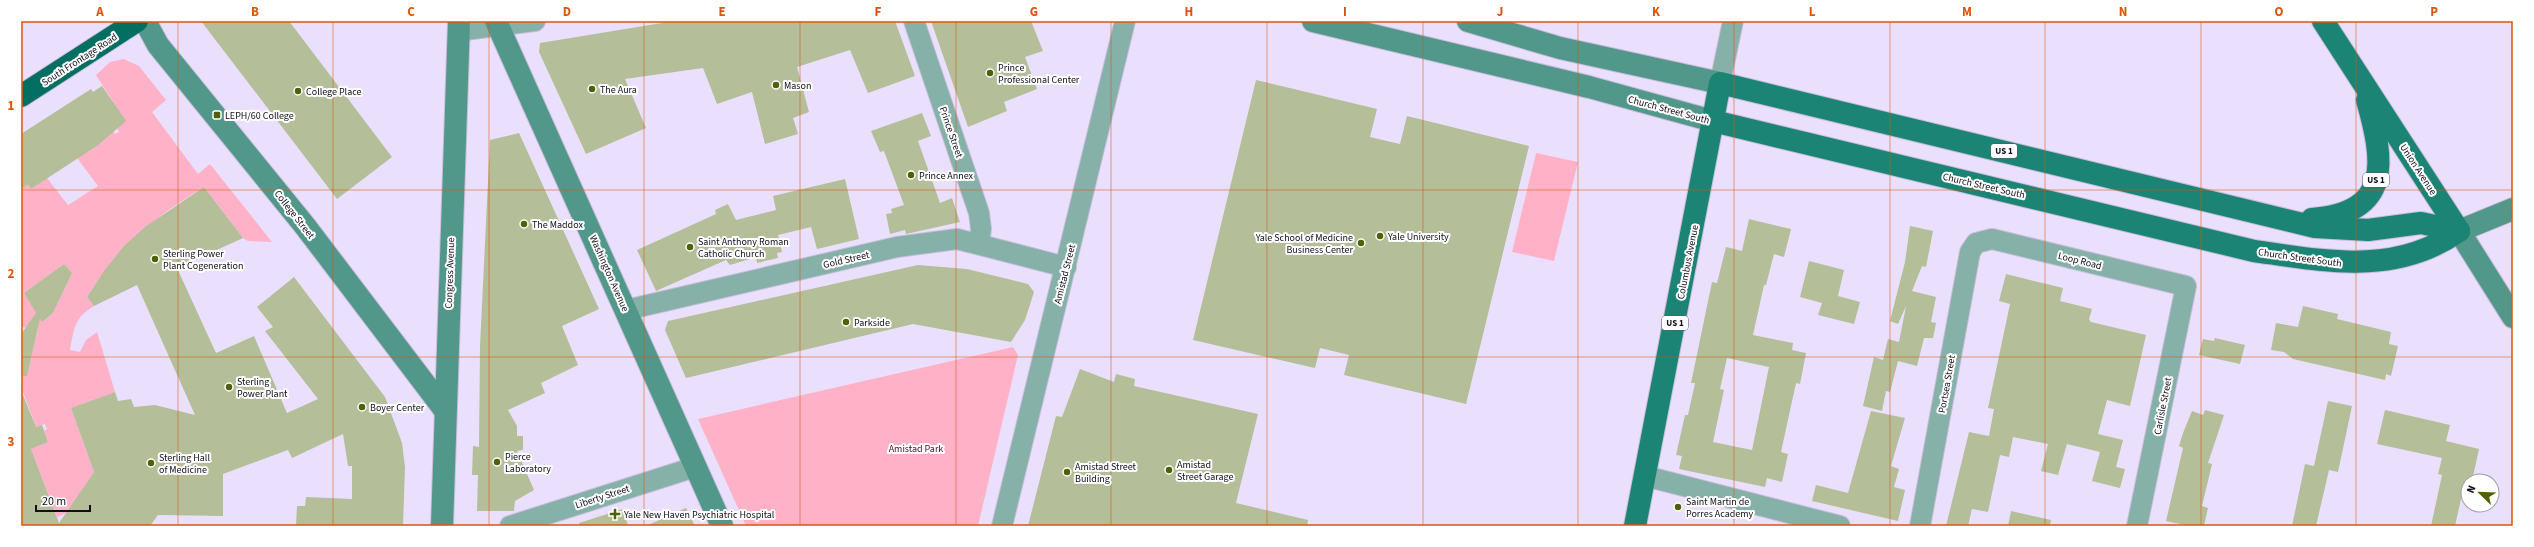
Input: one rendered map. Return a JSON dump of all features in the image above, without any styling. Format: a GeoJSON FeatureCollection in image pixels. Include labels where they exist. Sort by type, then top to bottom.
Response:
{"type":"FeatureCollection","features":[{"type":"Feature","properties":{"kind":"highway","name":"South Frontage Road"},"geometry":{"type":"LineString","coordinates":[[21,96],[137,21]]}},
{"type":"Feature","properties":{"kind":"main road","name":"College Street"},"geometry":{"type":"LineString","coordinates":[[145,21],[158,45],[309,231],[444,409]]}},
{"type":"Feature","properties":{"kind":"main road","name":"Church Street South"},"geometry":{"type":"LineString","coordinates":[[1312,21],[1589,87],[1713,121],[2254,251],[2346,263],[2379,260],[2423,251],[2441,244],[2459,231]]}},
{"type":"Feature","properties":{"kind":"main road"},"geometry":{"type":"LineString","coordinates":[[1468,21],[1560,48],[1720,83]]}},
{"type":"Feature","properties":{"kind":"main road","name":"Union Avenue"},"geometry":{"type":"LineString","coordinates":[[2323,21],[2513,317]]}},
{"type":"Feature","properties":{"kind":"main road","name":"Washington Avenue"},"geometry":{"type":"LineString","coordinates":[[498,24],[722,526]]}},
{"type":"Feature","properties":{"kind":"main road","name":"Congress Avenue"},"geometry":{"type":"LineString","coordinates":[[442,526],[444,409],[458,26]]}},
{"type":"Feature","properties":{"kind":"main road","name":"US 1"},"geometry":{"type":"LineString","coordinates":[[1720,83],[2287,219],[2322,218],[2341,214],[2357,206],[2372,188],[2379,168],[2379,150],[2360,78]]}},
{"type":"Feature","properties":{"kind":"main road","name":"Columbus Avenue"},"geometry":{"type":"LineString","coordinates":[[1635,526],[1720,83]]}},
{"type":"Feature","properties":{"kind":"main road"},"geometry":{"type":"LineString","coordinates":[[2287,219],[2329,229],[2368,230],[2421,222],[2459,231],[2513,209]]}},
{"type":"Feature","properties":{"kind":"street"},"geometry":{"type":"LineString","coordinates":[[458,26],[536,21]]}},
{"type":"Feature","properties":{"kind":"street","name":"Prince Street"},"geometry":{"type":"LineString","coordinates":[[914,21],[979,213],[982,229],[979,244]]}},
{"type":"Feature","properties":{"kind":"street","name":"Amistad Street"},"geometry":{"type":"LineString","coordinates":[[1002,526],[1125,21]]}},
{"type":"Feature","properties":{"kind":"street","name":"Columbus Avenue"},"geometry":{"type":"LineString","coordinates":[[1720,83],[1733,21]]}},
{"type":"Feature","properties":{"kind":"street","name":"Gold Street"},"geometry":{"type":"LineString","coordinates":[[626,310],[897,247],[957,239],[1066,268]]}},
{"type":"Feature","properties":{"kind":"street","name":"Loop Road"},"geometry":{"type":"LineString","coordinates":[[1976,243],[1992,239],[2186,286]]}},
{"type":"Feature","properties":{"kind":"street","name":"Portsea Street"},"geometry":{"type":"LineString","coordinates":[[1920,526],[1968,261],[1976,243]]}},
{"type":"Feature","properties":{"kind":"street","name":"Carlisle Street"},"geometry":{"type":"LineString","coordinates":[[2137,526],[2186,286]]}},
{"type":"Feature","properties":{"kind":"street","name":"Liberty Street"},"geometry":{"type":"LineString","coordinates":[[510,526],[695,467]]}},
{"type":"Feature","properties":{"kind":"street"},"geometry":{"type":"LineString","coordinates":[[1645,476],[1840,526]]}},
{"type":"Feature","properties":{"kind":"green space"},"geometry":{"type":"Polygon","coordinates":[[[124,59],[139,66],[166,100],[152,112],[198,174],[210,164],[272,242],[248,241],[243,238],[204,187],[152,222],[112,261],[87,297],[94,306],[82,315],[76,325],[70,350],[80,352],[86,340],[97,332],[115,392],[71,408],[94,472],[66,513],[57,517],[31,449],[48,442],[44,431],[47,429],[45,424],[36,427],[21,387],[21,369],[28,371],[38,329],[21,327],[21,189],[28,185],[31,189],[47,178],[68,205],[98,186],[74,154],[112,129],[115,134],[119,132],[116,127],[125,121],[96,75],[110,62],[124,59]],[[64,264],[24,293],[42,322],[53,313],[72,273],[64,264]]]}},
{"type":"Feature","properties":{"kind":"green space"},"geometry":{"type":"Polygon","coordinates":[[[1536,153],[1578,162],[1554,261],[1512,252],[1536,153]]]}},
{"type":"Feature","properties":{"kind":"green space","name":"Amistad Park"},"geometry":{"type":"Polygon","coordinates":[[[1013,347],[1018,355],[978,526],[746,526],[698,419],[1013,347]]]}},
{"type":"Feature","properties":{"kind":"building","name":"College Place"},"geometry":{"type":"Polygon","coordinates":[[[201,21],[289,21],[392,157],[337,199],[201,21]]]}},
{"type":"Feature","properties":{"kind":"building"},"geometry":{"type":"Polygon","coordinates":[[[674,21],[895,21],[915,76],[868,93],[850,50],[797,67],[809,112],[793,118],[798,134],[765,144],[752,92],[717,104],[703,68],[625,79],[646,128],[586,154],[539,52],[540,43],[674,21]]]}},
{"type":"Feature","properties":{"kind":"building","name":"Prince Professional Center"},"geometry":{"type":"Polygon","coordinates":[[[931,21],[1031,21],[1043,51],[1025,57],[1037,89],[1004,102],[1007,111],[968,127],[931,21]]]}},
{"type":"Feature","properties":{"kind":"building","name":"Yale School of Medicine Business Center"},"geometry":{"type":"Polygon","coordinates":[[[1256,80],[1377,109],[1370,137],[1400,144],[1407,116],[1529,146],[1466,404],[1344,375],[1349,355],[1320,348],[1315,368],[1193,340],[1256,80]]]}},
{"type":"Feature","properties":{"kind":"building"},"geometry":{"type":"Polygon","coordinates":[[[102,86],[126,121],[98,145],[31,189],[28,185],[21,189],[21,134],[91,89],[93,92],[102,86]]]}},
{"type":"Feature","properties":{"kind":"building","name":"Prince Annex"},"geometry":{"type":"Polygon","coordinates":[[[922,113],[931,136],[918,141],[940,203],[952,198],[960,222],[906,234],[905,230],[890,234],[886,214],[892,213],[891,209],[904,205],[884,151],[880,152],[871,131],[922,113]]]}},
{"type":"Feature","properties":{"kind":"building","name":"The Maddox"},"geometry":{"type":"Polygon","coordinates":[[[519,133],[599,309],[562,326],[578,365],[541,383],[545,393],[508,410],[517,426],[517,436],[523,436],[523,450],[517,451],[534,490],[515,501],[514,511],[477,511],[478,475],[472,475],[473,446],[479,447],[480,346],[490,140],[519,133]]]}},
{"type":"Feature","properties":{"kind":"building"},"geometry":{"type":"Polygon","coordinates":[[[845,179],[859,239],[817,249],[811,227],[778,235],[782,252],[777,253],[778,258],[757,263],[756,257],[730,265],[726,260],[656,291],[637,250],[716,214],[715,210],[728,204],[736,220],[776,210],[773,196],[845,179]]]}},
{"type":"Feature","properties":{"kind":"building"},"geometry":{"type":"Polygon","coordinates":[[[204,187],[243,238],[177,268],[216,353],[254,336],[287,413],[318,399],[265,331],[273,327],[257,307],[294,277],[385,397],[402,443],[405,467],[403,526],[296,526],[297,506],[305,506],[306,497],[352,499],[352,466],[348,466],[343,434],[292,458],[288,450],[223,474],[223,516],[158,515],[150,526],[21,526],[21,390],[36,427],[42,425],[48,442],[31,449],[59,523],[94,472],[71,408],[115,392],[118,401],[131,399],[134,407],[155,405],[195,415],[137,285],[94,306],[87,297],[104,271],[124,246],[145,227],[204,187]]]}},
{"type":"Feature","properties":{"kind":"building"},"geometry":{"type":"Polygon","coordinates":[[[1749,219],[1791,229],[1784,257],[1774,254],[1766,285],[1764,285],[1753,335],[1793,343],[1792,350],[1806,353],[1800,384],[1796,383],[1781,452],[1788,454],[1782,482],[1767,478],[1765,487],[1679,469],[1682,456],[1676,455],[1685,415],[1688,415],[1695,383],[1691,383],[1712,282],[1717,283],[1726,247],[1742,251],[1749,219]],[[1727,358],[1720,389],[1724,390],[1713,442],[1752,450],[1769,367],[1727,358]]]}},
{"type":"Feature","properties":{"kind":"building"},"geometry":{"type":"Polygon","coordinates":[[[1910,226],[1933,231],[1926,267],[1922,266],[1912,291],[1936,297],[1931,322],[1936,323],[1933,338],[1924,338],[1917,366],[1898,361],[1890,392],[1886,391],[1882,411],[1863,406],[1874,357],[1883,360],[1888,339],[1899,342],[1906,306],[1898,324],[1890,321],[1905,262],[1910,226]]]}},
{"type":"Feature","properties":{"kind":"building"},"geometry":{"type":"Polygon","coordinates":[[[1809,261],[1844,270],[1838,296],[1860,302],[1854,324],[1818,315],[1822,303],[1800,297],[1809,261]]]}},
{"type":"Feature","properties":{"kind":"building"},"geometry":{"type":"Polygon","coordinates":[[[64,264],[72,273],[53,313],[42,322],[40,319],[27,376],[21,376],[21,334],[36,313],[24,293],[64,264]]]}},
{"type":"Feature","properties":{"kind":"building","name":"Parkside"},"geometry":{"type":"Polygon","coordinates":[[[918,265],[967,269],[1028,284],[1034,292],[1025,320],[1011,342],[913,324],[686,378],[665,330],[668,321],[918,265]]]}},
{"type":"Feature","properties":{"kind":"building"},"geometry":{"type":"Polygon","coordinates":[[[2006,274],[2063,288],[2060,301],[2092,309],[2089,319],[2091,322],[2146,335],[2130,406],[2107,400],[2098,434],[2123,440],[2116,467],[2125,469],[2120,488],[2092,481],[2100,452],[2067,444],[2058,475],[2041,471],[2048,444],[2013,437],[2009,457],[2000,455],[1988,512],[1972,509],[1968,526],[1946,526],[1969,432],[1989,436],[1994,409],[1988,408],[2010,304],[1999,301],[2006,274]]]}},
{"type":"Feature","properties":{"kind":"building"},"geometry":{"type":"Polygon","coordinates":[[[2303,306],[2338,314],[2337,319],[2391,332],[2389,344],[2398,346],[2391,376],[2386,374],[2385,380],[2293,359],[2284,352],[2271,350],[2276,323],[2298,327],[2303,306]]]}},
{"type":"Feature","properties":{"kind":"building"},"geometry":{"type":"Polygon","coordinates":[[[2215,338],[2245,345],[2240,364],[2199,355],[2203,339],[2214,341],[2215,338]]]}},
{"type":"Feature","properties":{"kind":"building","name":"Amistad Street Garage"},"geometry":{"type":"Polygon","coordinates":[[[1080,369],[1114,382],[1116,374],[1135,379],[1134,386],[1258,414],[1236,503],[1308,520],[1307,526],[1028,526],[1056,416],[1062,417],[1080,369]]]}},
{"type":"Feature","properties":{"kind":"building"},"geometry":{"type":"Polygon","coordinates":[[[2328,401],[2352,406],[2338,472],[2329,470],[2316,526],[2292,526],[2305,464],[2314,466],[2328,401]]]}},
{"type":"Feature","properties":{"kind":"building"},"geometry":{"type":"Polygon","coordinates":[[[2205,410],[2224,415],[2208,463],[2212,464],[2202,506],[2208,508],[2204,526],[2190,526],[2166,521],[2183,448],[2179,446],[2183,433],[2192,411],[2203,415],[2205,410]]]}},
{"type":"Feature","properties":{"kind":"building"},"geometry":{"type":"Polygon","coordinates":[[[2385,410],[2450,425],[2446,441],[2479,449],[2474,473],[2460,473],[2460,504],[2455,526],[2431,526],[2442,475],[2438,474],[2442,458],[2377,444],[2385,410]]]}},
{"type":"Feature","properties":{"kind":"building"},"geometry":{"type":"Polygon","coordinates":[[[1871,411],[1905,418],[1891,466],[1899,469],[1894,487],[1905,490],[1898,521],[1812,501],[1816,485],[1848,493],[1871,411]]]}},
{"type":"Feature","properties":{"kind":"building"},"geometry":{"type":"Polygon","coordinates":[[[686,508],[695,526],[646,526],[686,508]]]}},
{"type":"Feature","properties":{"kind":"building","name":"Yale New Haven Psychiatric Hospital"},"geometry":{"type":"Polygon","coordinates":[[[623,509],[628,526],[580,526],[579,523],[623,509]]]}},
{"type":"Feature","properties":{"kind":"building"},"geometry":{"type":"Polygon","coordinates":[[[2011,511],[2051,520],[2050,526],[2008,526],[2011,511]]]}},
{"type":"Feature","properties":{"kind":"place","name":"Prince Professional Center"},"geometry":{"type":"Point","coordinates":[990,73]}},
{"type":"Feature","properties":{"kind":"place","name":"Mason"},"geometry":{"type":"Point","coordinates":[776,85]}},
{"type":"Feature","properties":{"kind":"place","name":"The Aura"},"geometry":{"type":"Point","coordinates":[592,89]}},
{"type":"Feature","properties":{"kind":"place","name":"College Place"},"geometry":{"type":"Point","coordinates":[298,91]}},
{"type":"Feature","properties":{"kind":"place","name":"LEPH/60 College"},"geometry":{"type":"Point","coordinates":[217,115]}},
{"type":"Feature","properties":{"kind":"place","name":"Prince Annex"},"geometry":{"type":"Point","coordinates":[911,175]}},
{"type":"Feature","properties":{"kind":"place","name":"The Maddox"},"geometry":{"type":"Point","coordinates":[524,224]}},
{"type":"Feature","properties":{"kind":"place","name":"Yale University"},"geometry":{"type":"Point","coordinates":[1380,236]}},
{"type":"Feature","properties":{"kind":"place","name":"Yale School of Medicine Business Center"},"geometry":{"type":"Point","coordinates":[1361,243]}},
{"type":"Feature","properties":{"kind":"place","name":"Saint Anthony Roman Catholic Church"},"geometry":{"type":"Point","coordinates":[690,247]}},
{"type":"Feature","properties":{"kind":"place","name":"Sterling Power Plant Cogeneration"},"geometry":{"type":"Point","coordinates":[155,259]}},
{"type":"Feature","properties":{"kind":"place","name":"Parkside"},"geometry":{"type":"Point","coordinates":[846,322]}},
{"type":"Feature","properties":{"kind":"place","name":"Sterling Power Plant"},"geometry":{"type":"Point","coordinates":[229,387]}},
{"type":"Feature","properties":{"kind":"place","name":"Boyer Center"},"geometry":{"type":"Point","coordinates":[362,407]}},
{"type":"Feature","properties":{"kind":"place","name":"Pierce Laboratory"},"geometry":{"type":"Point","coordinates":[497,462]}},
{"type":"Feature","properties":{"kind":"place","name":"Sterling Hall of Medicine"},"geometry":{"type":"Point","coordinates":[151,463]}},
{"type":"Feature","properties":{"kind":"place","name":"Amistad Street Garage"},"geometry":{"type":"Point","coordinates":[1169,470]}},
{"type":"Feature","properties":{"kind":"place","name":"Amistad Street Building"},"geometry":{"type":"Point","coordinates":[1067,472]}},
{"type":"Feature","properties":{"kind":"place","name":"Saint Martin de Porres Academy"},"geometry":{"type":"Point","coordinates":[1678,507]}},
{"type":"Feature","properties":{"kind":"place","name":"Yale New Haven Psychiatric Hospital"},"geometry":{"type":"Point","coordinates":[615,514]}}]}
